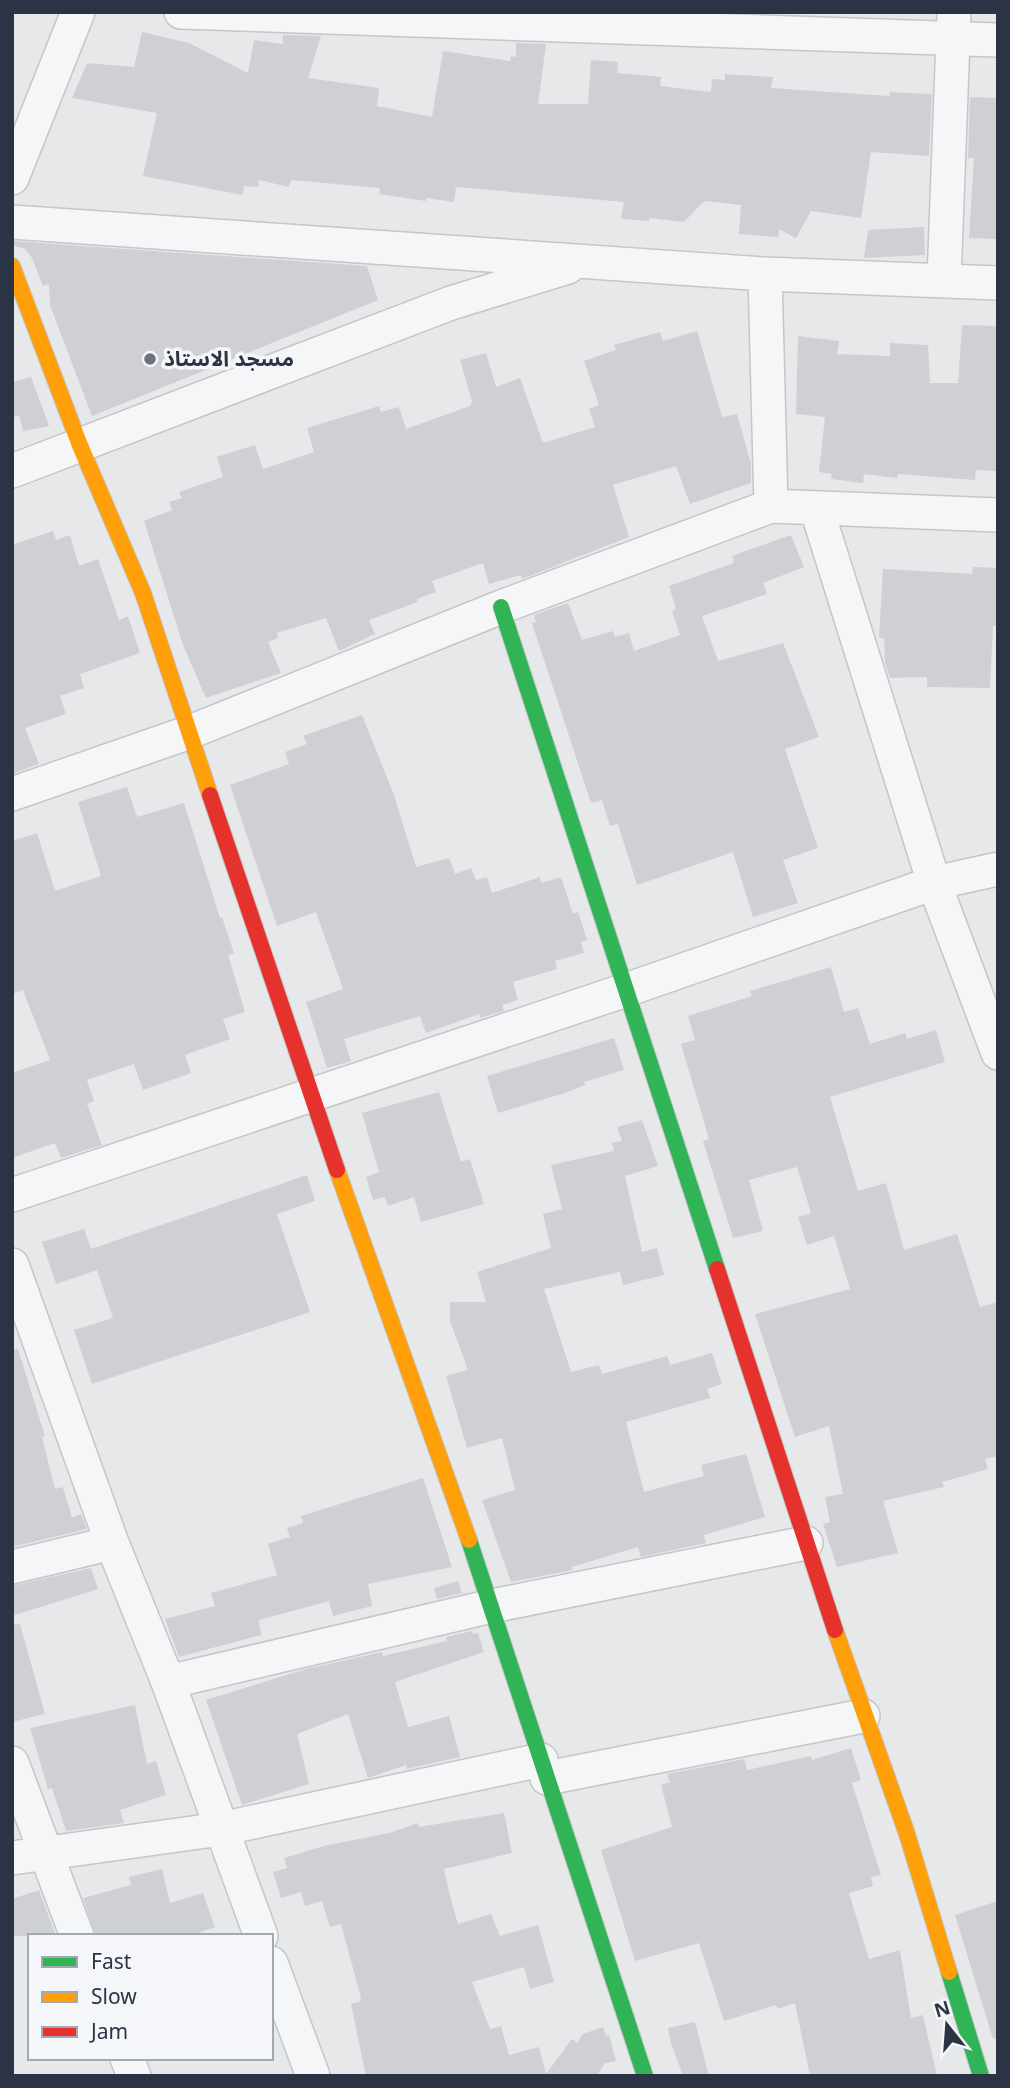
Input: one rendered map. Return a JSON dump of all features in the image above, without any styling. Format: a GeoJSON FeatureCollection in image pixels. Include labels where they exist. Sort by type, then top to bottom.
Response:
{"type":"FeatureCollection","features":[{"type":"Feature","properties":{"kind":"street"},"geometry":{"type":"LineString","coordinates":[[12,178],[78,12]]}},
{"type":"Feature","properties":{"kind":"street"},"geometry":{"type":"LineString","coordinates":[[181,12],[954,26],[998,40]]}},
{"type":"Feature","properties":{"kind":"street"},"geometry":{"type":"LineString","coordinates":[[944,281],[954,26]]}},
{"type":"Feature","properties":{"kind":"street"},"geometry":{"type":"LineString","coordinates":[[12,222],[765,274],[998,282]]}},
{"type":"Feature","properties":{"kind":"street"},"geometry":{"type":"LineString","coordinates":[[12,471],[79,443],[451,303],[589,261]]}},
{"type":"Feature","properties":{"kind":"street"},"geometry":{"type":"LineString","coordinates":[[12,266],[79,443],[143,593],[311,1096],[492,1606],[645,2076]]}},
{"type":"Feature","properties":{"kind":"street"},"geometry":{"type":"LineString","coordinates":[[765,274],[771,506]]}},
{"type":"Feature","properties":{"kind":"street"},"geometry":{"type":"LineString","coordinates":[[12,794],[190,732],[501,607],[771,506],[998,514]]}},
{"type":"Feature","properties":{"kind":"street"},"geometry":{"type":"LineString","coordinates":[[817,509],[934,883],[998,1053]]}},
{"type":"Feature","properties":{"kind":"street"},"geometry":{"type":"LineString","coordinates":[[501,607],[863,1716],[907,1834],[981,2076]]}},
{"type":"Feature","properties":{"kind":"street"},"geometry":{"type":"LineString","coordinates":[[12,1195],[626,990],[934,883],[998,869]]}},
{"type":"Feature","properties":{"kind":"street"},"geometry":{"type":"LineString","coordinates":[[12,1265],[112,1543],[169,1682],[260,1934]]}},
{"type":"Feature","properties":{"kind":"street"},"geometry":{"type":"LineString","coordinates":[[12,1567],[112,1543]]}},
{"type":"Feature","properties":{"kind":"street"},"geometry":{"type":"LineString","coordinates":[[169,1682],[492,1606],[806,1543]]}},
{"type":"Feature","properties":{"kind":"street"},"geometry":{"type":"LineString","coordinates":[[28,1855],[221,1829],[544,1769],[863,1716]]}},
{"type":"Feature","properties":{"kind":"street"},"geometry":{"type":"LineString","coordinates":[[12,1763],[28,1855],[76,1934]]}},
{"type":"Feature","properties":{"kind":"street"},"geometry":{"type":"LineString","coordinates":[[273,1968],[313,2076]]}},
{"type":"Feature","properties":{"kind":"building"},"geometry":{"type":"Polygon","coordinates":[[[142,32],[189,43],[248,73],[254,40],[283,44],[283,35],[321,36],[308,78],[379,88],[377,106],[432,117],[443,51],[510,61],[511,56],[516,57],[516,43],[546,44],[538,104],[588,104],[591,60],[618,62],[617,73],[661,77],[660,86],[711,92],[712,79],[725,80],[725,74],[773,77],[771,88],[890,96],[890,92],[932,94],[929,156],[871,152],[861,218],[811,211],[796,238],[779,229],[778,237],[739,234],[741,205],[704,201],[684,222],[649,218],[649,221],[621,219],[624,202],[456,187],[454,202],[379,194],[380,188],[291,180],[289,187],[259,180],[258,187],[244,186],[243,195],[143,176],[157,113],[72,98],[87,63],[134,67],[142,32]]]}},
{"type":"Feature","properties":{"kind":"building"},"geometry":{"type":"Polygon","coordinates":[[[970,97],[998,98],[998,239],[969,238],[974,158],[968,158],[970,97]]]}},
{"type":"Feature","properties":{"kind":"building"},"geometry":{"type":"Polygon","coordinates":[[[924,227],[925,255],[864,258],[868,230],[924,227]]]}},
{"type":"Feature","properties":{"kind":"building","name":"مسجد الاستاذ"},"geometry":{"type":"Polygon","coordinates":[[[12,241],[367,266],[378,300],[92,416],[50,305],[49,284],[43,286],[32,258],[25,249],[12,245],[12,241]]]}},
{"type":"Feature","properties":{"kind":"building"},"geometry":{"type":"Polygon","coordinates":[[[962,325],[998,326],[998,471],[976,470],[975,480],[898,474],[897,478],[864,474],[863,483],[831,479],[832,474],[819,472],[825,417],[796,414],[798,336],[839,341],[837,354],[890,356],[890,343],[928,345],[930,383],[958,383],[962,325]]]}},
{"type":"Feature","properties":{"kind":"building"},"geometry":{"type":"Polygon","coordinates":[[[697,331],[722,417],[737,414],[751,464],[751,483],[690,504],[676,466],[613,485],[629,537],[522,579],[521,575],[489,584],[483,563],[432,581],[436,592],[417,599],[418,602],[369,620],[375,634],[339,651],[326,618],[277,633],[278,638],[268,642],[281,673],[206,698],[183,645],[144,521],[172,510],[169,502],[182,498],[179,492],[223,477],[217,457],[255,445],[263,469],[314,452],[307,428],[379,406],[381,412],[399,407],[406,429],[470,406],[472,401],[460,360],[486,353],[496,387],[520,378],[543,443],[595,427],[589,409],[599,405],[584,361],[616,350],[614,345],[660,332],[663,341],[697,331]]]}},
{"type":"Feature","properties":{"kind":"building"},"geometry":{"type":"Polygon","coordinates":[[[31,377],[49,426],[23,431],[19,415],[12,418],[12,382],[31,377]]]}},
{"type":"Feature","properties":{"kind":"building"},"geometry":{"type":"Polygon","coordinates":[[[53,531],[56,540],[70,535],[79,566],[98,559],[119,620],[128,616],[140,653],[80,674],[84,688],[60,696],[66,714],[25,728],[39,764],[12,774],[12,545],[53,531]]]}},
{"type":"Feature","properties":{"kind":"building"},"geometry":{"type":"Polygon","coordinates":[[[791,535],[804,567],[763,583],[767,594],[702,616],[718,661],[783,643],[819,737],[785,749],[818,848],[783,860],[798,903],[753,917],[733,852],[637,885],[618,824],[610,826],[602,800],[591,803],[532,623],[536,622],[534,615],[568,603],[582,640],[613,631],[615,637],[629,633],[634,651],[680,635],[672,611],[676,609],[669,586],[734,563],[732,556],[791,535]]]}},
{"type":"Feature","properties":{"kind":"building"},"geometry":{"type":"Polygon","coordinates":[[[973,567],[998,568],[998,626],[993,626],[990,688],[927,687],[927,677],[890,678],[885,663],[884,638],[879,638],[883,569],[972,574],[973,567]]]}},
{"type":"Feature","properties":{"kind":"building"},"geometry":{"type":"Polygon","coordinates":[[[362,715],[394,795],[416,867],[449,858],[455,874],[471,868],[476,880],[487,877],[492,893],[540,877],[541,883],[561,877],[573,914],[578,912],[587,940],[581,942],[584,953],[555,961],[557,969],[513,982],[518,1000],[502,1005],[504,1011],[480,1018],[479,1014],[426,1033],[420,1016],[344,1039],[351,1061],[327,1068],[306,1002],[343,989],[316,912],[277,926],[230,785],[289,764],[285,752],[307,744],[303,736],[362,715]]]}},
{"type":"Feature","properties":{"kind":"building"},"geometry":{"type":"Polygon","coordinates":[[[127,787],[137,817],[184,803],[220,918],[222,917],[234,953],[228,955],[245,1012],[223,1019],[230,1039],[185,1055],[191,1073],[143,1090],[134,1064],[87,1080],[94,1101],[87,1104],[102,1145],[61,1158],[55,1143],[12,1158],[12,1073],[50,1060],[23,990],[12,994],[12,841],[37,833],[55,891],[101,876],[78,802],[127,787]]]}},
{"type":"Feature","properties":{"kind":"building"},"geometry":{"type":"Polygon","coordinates":[[[831,967],[844,1012],[858,1008],[870,1044],[905,1033],[907,1039],[936,1030],[945,1062],[830,1097],[858,1191],[886,1183],[904,1250],[957,1234],[980,1307],[998,1302],[998,1456],[985,1459],[988,1469],[942,1482],[944,1487],[883,1501],[898,1553],[837,1567],[823,1524],[830,1522],[825,1497],[843,1494],[829,1426],[795,1437],[755,1314],[850,1289],[834,1236],[807,1245],[798,1217],[811,1213],[797,1167],[749,1180],[763,1231],[733,1238],[703,1141],[709,1139],[681,1044],[695,1040],[688,1016],[752,996],[750,991],[831,967]]]}},
{"type":"Feature","properties":{"kind":"building"},"geometry":{"type":"Polygon","coordinates":[[[614,1038],[624,1070],[584,1082],[585,1085],[565,1093],[498,1113],[487,1076],[614,1038]]]}},
{"type":"Feature","properties":{"kind":"building"},"geometry":{"type":"Polygon","coordinates":[[[439,1092],[461,1162],[470,1159],[484,1204],[421,1222],[414,1197],[388,1206],[385,1197],[373,1200],[366,1177],[379,1172],[362,1113],[439,1092]]]}},
{"type":"Feature","properties":{"kind":"building"},"geometry":{"type":"Polygon","coordinates":[[[642,1120],[658,1166],[625,1176],[642,1252],[657,1248],[664,1275],[623,1285],[620,1272],[544,1289],[571,1372],[599,1365],[602,1374],[667,1356],[670,1365],[712,1353],[722,1384],[707,1389],[710,1398],[626,1422],[644,1492],[704,1476],[701,1465],[746,1454],[765,1517],[704,1535],[706,1543],[641,1557],[638,1547],[572,1567],[573,1570],[511,1582],[482,1500],[515,1490],[502,1438],[467,1448],[446,1376],[468,1370],[450,1321],[450,1302],[486,1302],[477,1272],[551,1248],[543,1214],[562,1209],[551,1165],[614,1151],[612,1143],[622,1141],[617,1127],[642,1120]]]}},
{"type":"Feature","properties":{"kind":"building"},"geometry":{"type":"Polygon","coordinates":[[[307,1175],[315,1201],[277,1214],[310,1312],[92,1384],[74,1330],[113,1318],[97,1270],[56,1284],[42,1242],[84,1229],[91,1249],[307,1175]]]}},
{"type":"Feature","properties":{"kind":"building"},"geometry":{"type":"Polygon","coordinates":[[[18,1349],[45,1436],[42,1437],[55,1489],[63,1487],[72,1518],[81,1514],[87,1529],[12,1547],[12,1350],[18,1349]]]}},
{"type":"Feature","properties":{"kind":"building"},"geometry":{"type":"Polygon","coordinates":[[[423,1478],[452,1567],[368,1584],[372,1606],[333,1616],[329,1601],[259,1620],[261,1635],[179,1657],[165,1619],[215,1606],[211,1593],[277,1575],[268,1544],[290,1537],[287,1528],[303,1523],[301,1516],[423,1478]]]}},
{"type":"Feature","properties":{"kind":"building"},"geometry":{"type":"Polygon","coordinates":[[[91,1568],[98,1589],[12,1616],[12,1586],[91,1568]]]}},
{"type":"Feature","properties":{"kind":"building"},"geometry":{"type":"Polygon","coordinates":[[[458,1581],[462,1593],[437,1599],[434,1588],[458,1581]]]}},
{"type":"Feature","properties":{"kind":"building"},"geometry":{"type":"Polygon","coordinates":[[[20,1624],[45,1714],[12,1722],[12,1625],[20,1624]]]}},
{"type":"Feature","properties":{"kind":"building"},"geometry":{"type":"Polygon","coordinates":[[[472,1631],[473,1634],[478,1633],[484,1652],[395,1682],[408,1727],[449,1716],[460,1757],[407,1769],[406,1765],[368,1778],[348,1714],[297,1734],[309,1784],[242,1805],[206,1700],[306,1669],[382,1652],[383,1656],[447,1641],[446,1637],[472,1631]]]}},
{"type":"Feature","properties":{"kind":"building"},"geometry":{"type":"Polygon","coordinates":[[[135,1705],[147,1764],[156,1761],[166,1795],[120,1810],[124,1823],[66,1831],[52,1788],[48,1789],[30,1728],[135,1705]]]}},
{"type":"Feature","properties":{"kind":"building"},"geometry":{"type":"Polygon","coordinates":[[[851,1748],[861,1780],[852,1783],[881,1875],[871,1877],[873,1886],[849,1893],[869,1959],[900,1950],[911,2018],[923,2015],[937,2076],[810,2076],[795,2003],[778,2009],[776,2005],[724,2021],[699,1943],[635,1961],[601,1850],[672,1827],[661,1785],[670,1782],[667,1774],[744,1759],[747,1770],[811,1756],[812,1760],[851,1748]]]}},
{"type":"Feature","properties":{"kind":"building"},"geometry":{"type":"Polygon","coordinates":[[[504,1813],[512,1853],[444,1869],[458,1924],[491,1914],[500,1936],[538,1925],[554,1982],[530,1989],[524,1967],[472,1982],[490,2029],[501,2026],[509,2055],[539,2047],[546,2074],[572,2039],[577,2043],[583,2034],[603,2027],[606,2036],[609,2035],[616,2061],[605,2063],[597,2076],[366,2076],[351,2004],[359,2002],[361,1998],[341,1924],[330,1927],[322,1901],[305,1906],[301,1892],[281,1898],[273,1872],[287,1868],[284,1858],[324,1846],[389,1833],[418,1823],[419,1827],[504,1813]]]}},
{"type":"Feature","properties":{"kind":"building"},"geometry":{"type":"Polygon","coordinates":[[[162,1869],[170,1903],[203,1893],[215,1927],[195,1934],[95,1934],[83,1898],[131,1885],[129,1877],[162,1869]]]}},
{"type":"Feature","properties":{"kind":"building"},"geometry":{"type":"Polygon","coordinates":[[[39,1890],[55,1934],[12,1936],[12,1899],[39,1890]]]}},
{"type":"Feature","properties":{"kind":"building"},"geometry":{"type":"Polygon","coordinates":[[[998,1901],[998,2039],[993,2039],[955,1915],[998,1901]]]}},
{"type":"Feature","properties":{"kind":"building"},"geometry":{"type":"Polygon","coordinates":[[[695,2022],[709,2076],[683,2076],[671,2043],[668,2028],[695,2022]]]}},
{"type":"Feature","properties":{"kind":"traffic: fast"},"geometry":{"type":"LineString","coordinates":[[501,607],[717,1269]]}},
{"type":"Feature","properties":{"kind":"traffic: fast"},"geometry":{"type":"LineString","coordinates":[[469,1540],[645,2076]]}},
{"type":"Feature","properties":{"kind":"traffic: fast"},"geometry":{"type":"LineString","coordinates":[[949,1972],[981,2076]]}},
{"type":"Feature","properties":{"kind":"traffic: slow"},"geometry":{"type":"LineString","coordinates":[[12,266],[79,443],[143,593],[210,795]]}},
{"type":"Feature","properties":{"kind":"traffic: slow"},"geometry":{"type":"LineString","coordinates":[[337,1170],[469,1540]]}},
{"type":"Feature","properties":{"kind":"traffic: slow"},"geometry":{"type":"LineString","coordinates":[[835,1630],[907,1834],[949,1972]]}},
{"type":"Feature","properties":{"kind":"traffic: jam"},"geometry":{"type":"LineString","coordinates":[[210,795],[337,1170]]}},
{"type":"Feature","properties":{"kind":"traffic: jam"},"geometry":{"type":"LineString","coordinates":[[717,1269],[835,1630]]}},
{"type":"Feature","properties":{"kind":"place","name":"مسجد الاستاذ"},"geometry":{"type":"Point","coordinates":[150,359]}}]}
